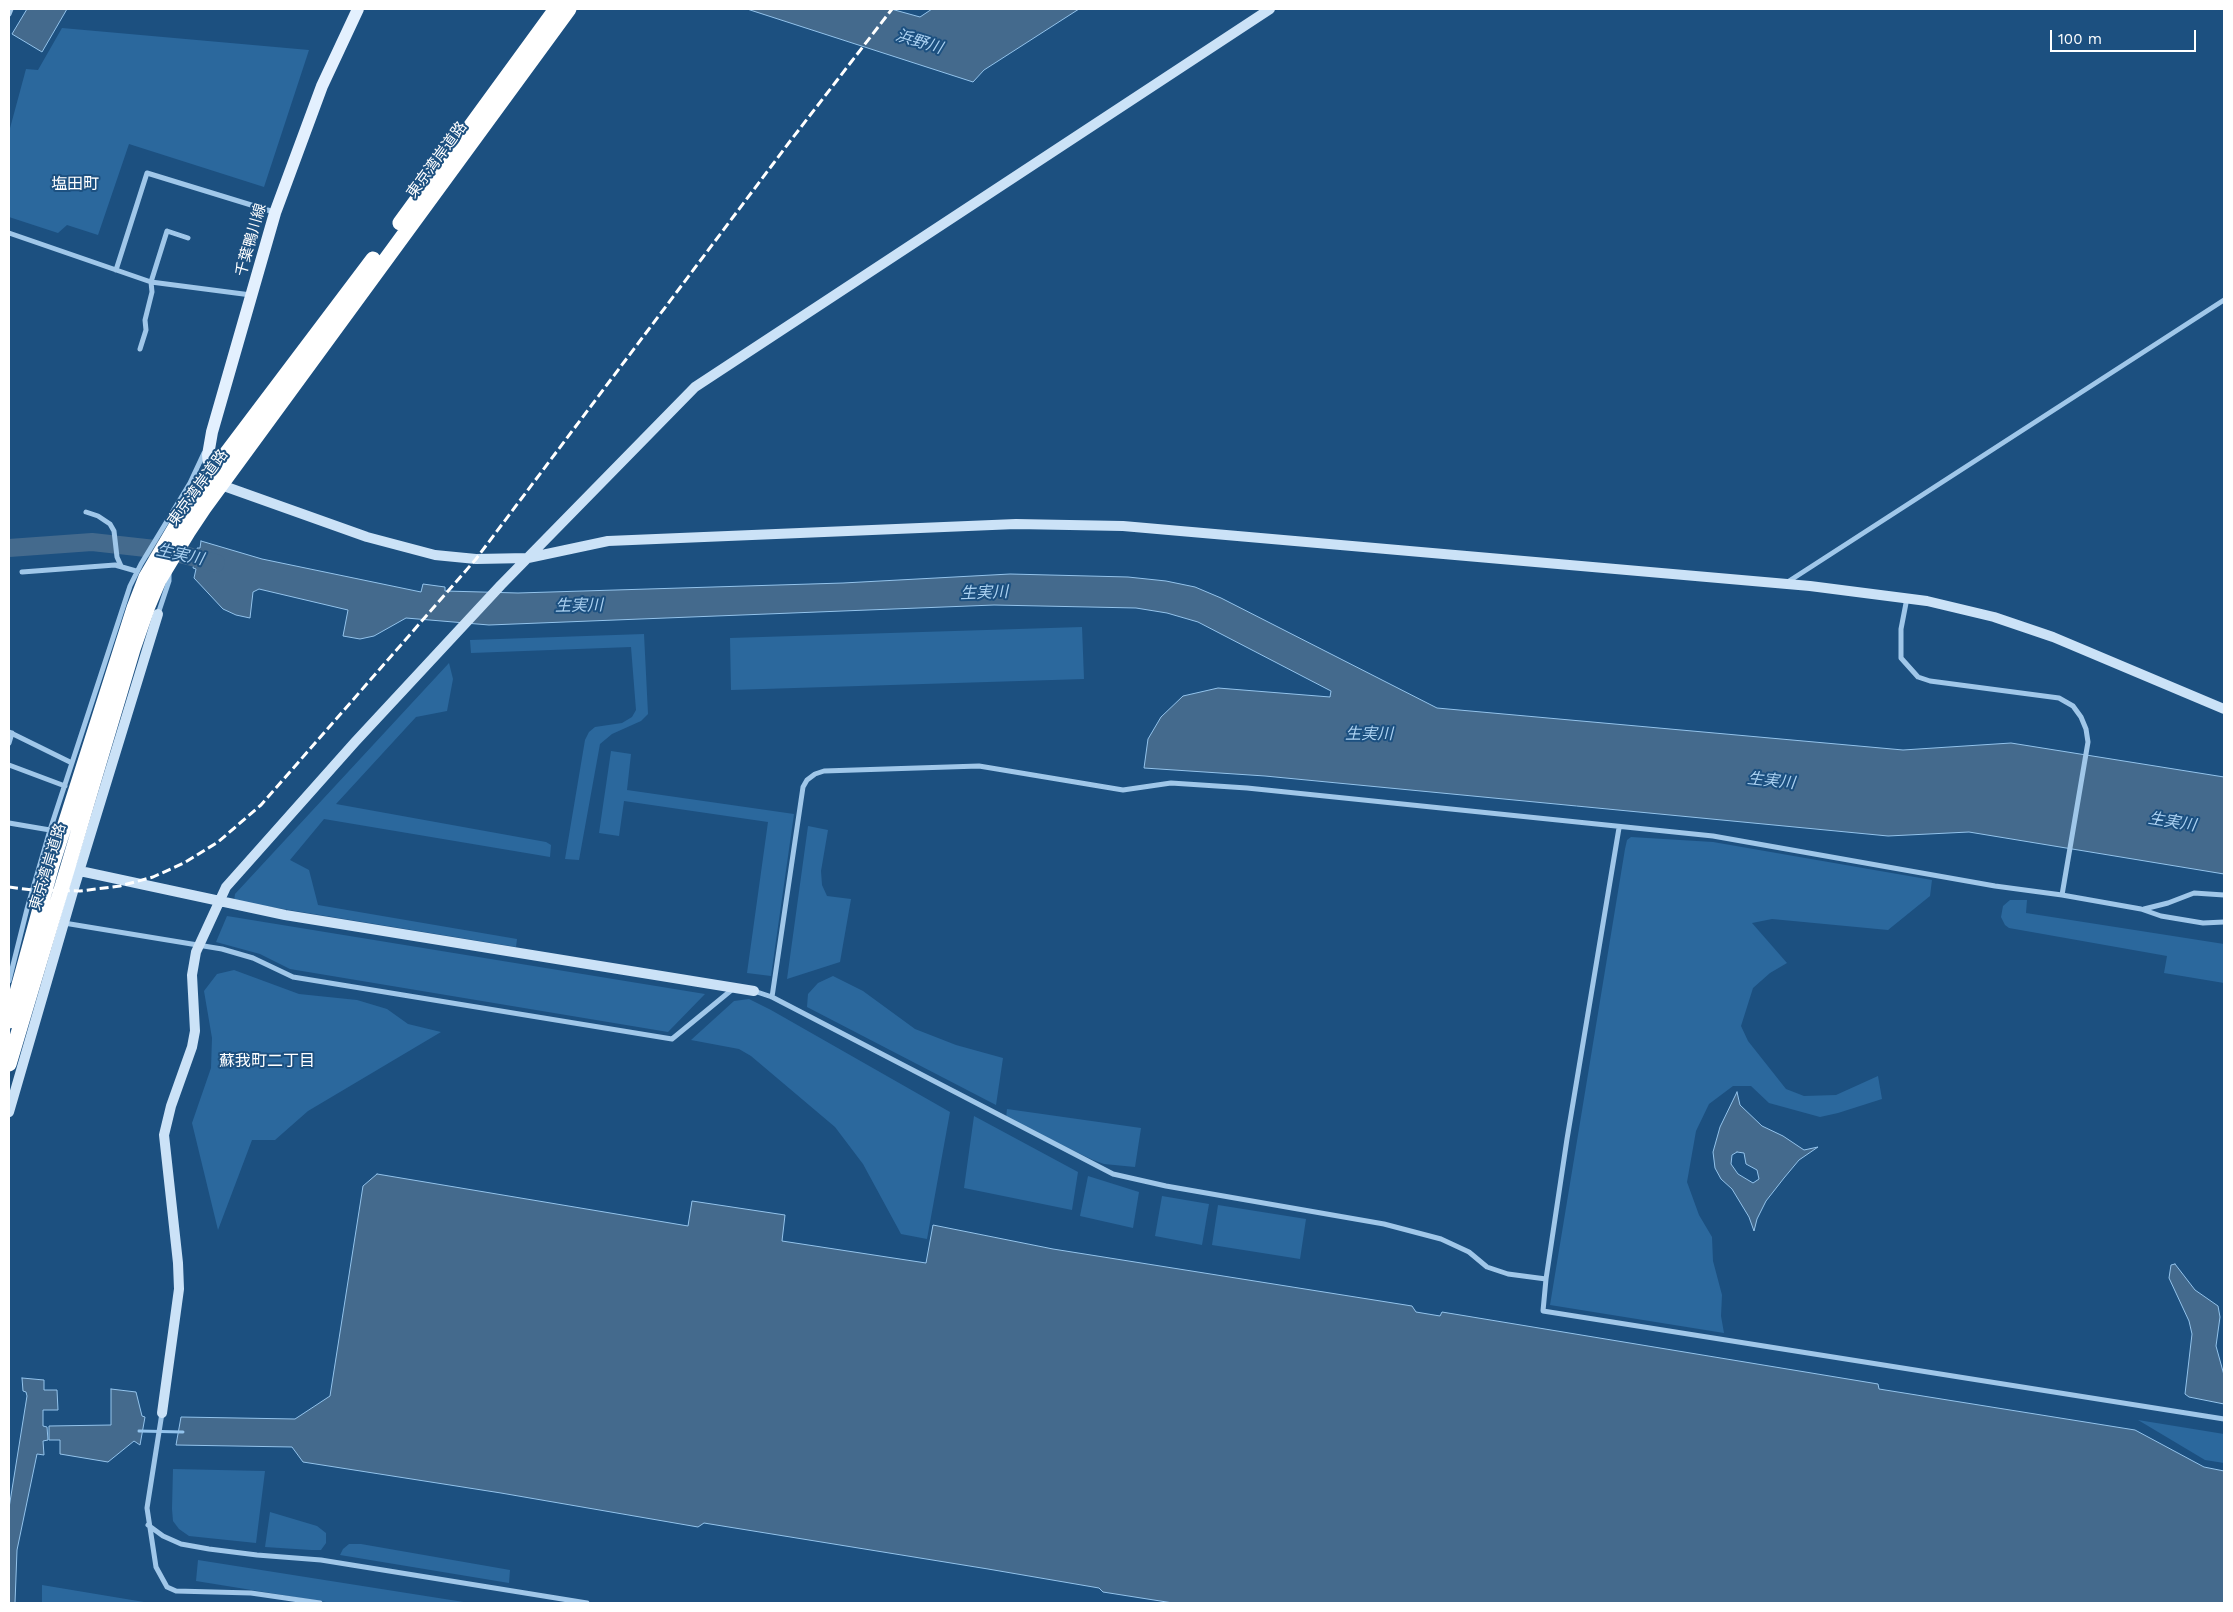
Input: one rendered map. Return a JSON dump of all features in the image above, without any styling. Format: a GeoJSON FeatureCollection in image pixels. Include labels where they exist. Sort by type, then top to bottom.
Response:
{"type":"FeatureCollection","features":[{"type":"Feature","properties":{"kind":"highway","name":"東京湾岸道路"},"geometry":{"type":"LineString","coordinates":[[216,480],[312,342],[556,9]]}},
{"type":"Feature","properties":{"kind":"highway","name":"東京湾岸道路"},"geometry":{"type":"LineString","coordinates":[[9,1064],[59,866],[136,601],[146,577],[177,525],[216,480],[568,9]]}},
{"type":"Feature","properties":{"kind":"highway","name":"東京湾岸道路"},"geometry":{"type":"LineString","coordinates":[[9,1022],[59,866],[150,599],[168,563],[177,525]]}},
{"type":"Feature","properties":{"kind":"main road","name":"千葉鴨川線"},"geometry":{"type":"LineString","coordinates":[[216,480],[208,455],[212,432],[275,213],[322,86],[358,9]]}},
{"type":"Feature","properties":{"kind":"street"},"geometry":{"type":"LineString","coordinates":[[9,14],[11,9]]}},
{"type":"Feature","properties":{"kind":"street"},"geometry":{"type":"LineString","coordinates":[[320,1603],[251,1593],[176,1592],[167,1587],[156,1567],[148,1525],[147,1508],[162,1413],[178,1289],[178,1263],[164,1135],[170,1106],[192,1047],[195,1031],[192,976],[198,946],[226,887],[501,585],[695,387],[1270,9]]}},
{"type":"Feature","properties":{"kind":"street"},"geometry":{"type":"LineString","coordinates":[[116,270],[147,173],[275,213]]}},
{"type":"Feature","properties":{"kind":"street"},"geometry":{"type":"LineString","coordinates":[[140,349],[146,330],[145,320],[152,292],[151,282],[167,231],[188,238]]}},
{"type":"Feature","properties":{"kind":"street"},"geometry":{"type":"LineString","coordinates":[[9,233],[151,282],[252,296]]}},
{"type":"Feature","properties":{"kind":"street"},"geometry":{"type":"LineString","coordinates":[[1785,584],[2224,300]]}},
{"type":"Feature","properties":{"kind":"street"},"geometry":{"type":"LineString","coordinates":[[9,981],[50,830],[130,586],[141,564],[177,525],[212,432]]}},
{"type":"Feature","properties":{"kind":"street"},"geometry":{"type":"LineString","coordinates":[[216,480],[367,537],[435,555],[476,559],[528,558],[608,541],[1016,524],[1113,526],[1785,584],[1927,601],[1994,617],[2053,638],[2224,710]]}},
{"type":"Feature","properties":{"kind":"street"},"geometry":{"type":"LineString","coordinates":[[86,512],[98,516],[110,524],[114,530],[117,558],[122,566]]}},
{"type":"Feature","properties":{"kind":"street"},"geometry":{"type":"LineString","coordinates":[[9,1112],[74,888],[169,581],[168,563]]}},
{"type":"Feature","properties":{"kind":"street"},"geometry":{"type":"LineString","coordinates":[[22,572],[92,565],[122,566],[136,571]]}},
{"type":"Feature","properties":{"kind":"street"},"geometry":{"type":"LineString","coordinates":[[1907,598],[1901,629],[1901,658],[1918,677],[1930,681],[2059,698],[2073,706],[2082,717],[2086,729],[2086,752],[2062,894]]}},
{"type":"Feature","properties":{"kind":"street"},"geometry":{"type":"LineString","coordinates":[[9,743],[10,733],[72,763]]}},
{"type":"Feature","properties":{"kind":"street"},"geometry":{"type":"LineString","coordinates":[[9,765],[65,786]]}},
{"type":"Feature","properties":{"kind":"street"},"geometry":{"type":"LineString","coordinates":[[772,998],[803,787],[807,780],[815,774],[824,771],[979,766],[1123,790],[1171,784],[1247,788],[1619,828],[1713,836],[1995,886],[2062,894],[2141,909],[2161,916],[2194,921],[2224,922]]}},
{"type":"Feature","properties":{"kind":"street"},"geometry":{"type":"LineString","coordinates":[[9,823],[50,830]]}},
{"type":"Feature","properties":{"kind":"street"},"geometry":{"type":"LineString","coordinates":[[1619,828],[1546,1279],[1543,1310],[2224,1419]]}},
{"type":"Feature","properties":{"kind":"street"},"geometry":{"type":"LineString","coordinates":[[59,866],[234,905],[754,990],[1112,1174],[1166,1186],[1384,1224],[1441,1239],[1469,1252],[1487,1268],[1508,1274],[1546,1279]]}},
{"type":"Feature","properties":{"kind":"street"},"geometry":{"type":"LineString","coordinates":[[34,884],[50,886]]}},
{"type":"Feature","properties":{"kind":"street"},"geometry":{"type":"LineString","coordinates":[[58,886],[74,888]]}},
{"type":"Feature","properties":{"kind":"street"},"geometry":{"type":"LineString","coordinates":[[2141,909],[2168,903],[2194,893],[2224,895]]}},
{"type":"Feature","properties":{"kind":"street"},"geometry":{"type":"LineString","coordinates":[[64,923],[222,949],[253,958],[293,977],[672,1038],[734,987]]}},
{"type":"Feature","properties":{"kind":"street"},"geometry":{"type":"LineString","coordinates":[[148,1525],[163,1536],[181,1544],[209,1549],[321,1560],[587,1603]]}},
{"type":"Feature","properties":{"kind":"shaded area"},"geometry":{"type":"Polygon","coordinates":[[[62,28],[309,50],[264,187],[129,144],[98,235],[67,225],[58,233],[9,217],[9,132],[26,69],[38,70],[62,28]]]}},
{"type":"Feature","properties":{"kind":"shaded area"},"geometry":{"type":"Polygon","coordinates":[[[1082,627],[1084,679],[731,690],[730,638],[1082,627]]]}},
{"type":"Feature","properties":{"kind":"shaded area"},"geometry":{"type":"Polygon","coordinates":[[[644,634],[648,714],[641,721],[612,734],[600,744],[579,860],[565,859],[585,740],[589,732],[595,727],[622,723],[632,717],[636,710],[631,647],[471,653],[470,640],[644,634]]]}},
{"type":"Feature","properties":{"kind":"shaded area"},"geometry":{"type":"Polygon","coordinates":[[[449,663],[453,679],[447,711],[416,717],[336,804],[546,842],[551,845],[550,857],[324,819],[290,860],[309,870],[318,905],[517,939],[516,947],[234,901],[235,894],[449,663]]]}},
{"type":"Feature","properties":{"kind":"shaded area"},"geometry":{"type":"Polygon","coordinates":[[[611,751],[631,754],[627,790],[794,814],[771,976],[747,973],[768,822],[624,801],[619,836],[599,833],[611,751]]]}},
{"type":"Feature","properties":{"kind":"shaded area"},"geometry":{"type":"Polygon","coordinates":[[[808,826],[828,830],[821,871],[822,885],[827,896],[851,899],[840,962],[787,979],[808,826]]]}},
{"type":"Feature","properties":{"kind":"shaded area"},"geometry":{"type":"Polygon","coordinates":[[[1631,837],[1713,842],[1932,880],[1930,896],[1888,930],[1772,919],[1752,923],[1787,963],[1770,973],[1753,988],[1741,1026],[1748,1041],[1786,1089],[1804,1096],[1836,1095],[1878,1076],[1882,1099],[1820,1117],[1769,1103],[1751,1086],[1733,1086],[1709,1104],[1696,1131],[1687,1182],[1699,1215],[1712,1237],[1713,1261],[1722,1295],[1721,1316],[1724,1333],[1550,1305],[1625,849],[1627,840],[1631,837]]]}},
{"type":"Feature","properties":{"kind":"shaded area"},"geometry":{"type":"Polygon","coordinates":[[[2010,900],[2027,900],[2026,913],[2224,944],[2224,983],[2164,973],[2167,956],[2009,928],[2001,917],[2003,906],[2010,900]]]}},
{"type":"Feature","properties":{"kind":"shaded area"},"geometry":{"type":"Polygon","coordinates":[[[227,916],[705,994],[668,1032],[290,969],[260,954],[216,942],[227,916]]]}},
{"type":"Feature","properties":{"kind":"shaded area"},"geometry":{"type":"Polygon","coordinates":[[[234,970],[299,994],[357,1000],[387,1009],[408,1024],[441,1032],[308,1111],[275,1140],[252,1140],[218,1230],[192,1123],[211,1068],[212,1038],[204,991],[217,974],[234,970]]]}},
{"type":"Feature","properties":{"kind":"shaded area"},"geometry":{"type":"Polygon","coordinates":[[[833,976],[863,991],[915,1029],[956,1045],[1003,1058],[996,1105],[807,1007],[808,994],[818,983],[833,976]]]}},
{"type":"Feature","properties":{"kind":"shaded area"},"geometry":{"type":"Polygon","coordinates":[[[749,999],[950,1112],[927,1239],[901,1234],[863,1164],[835,1127],[751,1056],[739,1049],[691,1040],[734,1001],[749,999]]]}},
{"type":"Feature","properties":{"kind":"shaded area"},"geometry":{"type":"Polygon","coordinates":[[[1007,1109],[1141,1128],[1135,1167],[1104,1164],[1093,1160],[1006,1118],[1007,1109]]]}},
{"type":"Feature","properties":{"kind":"shaded area"},"geometry":{"type":"Polygon","coordinates":[[[974,1116],[1078,1172],[1072,1210],[964,1188],[974,1116]]]}},
{"type":"Feature","properties":{"kind":"shaded area"},"geometry":{"type":"Polygon","coordinates":[[[1088,1176],[1139,1192],[1133,1228],[1080,1216],[1088,1176]]]}},
{"type":"Feature","properties":{"kind":"shaded area"},"geometry":{"type":"Polygon","coordinates":[[[1162,1196],[1209,1204],[1202,1245],[1155,1236],[1162,1196]]]}},
{"type":"Feature","properties":{"kind":"shaded area"},"geometry":{"type":"Polygon","coordinates":[[[1218,1205],[1306,1219],[1300,1259],[1212,1245],[1218,1205]]]}},
{"type":"Feature","properties":{"kind":"shaded area"},"geometry":{"type":"Polygon","coordinates":[[[2138,1420],[2224,1434],[2224,1463],[2205,1460],[2138,1420]]]}},
{"type":"Feature","properties":{"kind":"shaded area"},"geometry":{"type":"Polygon","coordinates":[[[173,1469],[265,1471],[256,1543],[189,1536],[179,1529],[173,1521],[173,1469]]]}},
{"type":"Feature","properties":{"kind":"shaded area"},"geometry":{"type":"Polygon","coordinates":[[[270,1512],[317,1526],[326,1533],[326,1543],[321,1550],[265,1547],[270,1512]]]}},
{"type":"Feature","properties":{"kind":"shaded area"},"geometry":{"type":"Polygon","coordinates":[[[349,1544],[361,1544],[510,1570],[509,1583],[340,1555],[349,1544]]]}},
{"type":"Feature","properties":{"kind":"shaded area"},"geometry":{"type":"Polygon","coordinates":[[[198,1560],[470,1603],[332,1603],[196,1581],[198,1560]]]}},
{"type":"Feature","properties":{"kind":"shaded area"},"geometry":{"type":"Polygon","coordinates":[[[42,1585],[150,1603],[42,1603],[42,1585]]]}},
{"type":"Feature","properties":{"kind":"water"},"geometry":{"type":"Polygon","coordinates":[[[27,9],[67,9],[42,52],[12,34],[27,9]]]}},
{"type":"Feature","properties":{"kind":"water","name":"浜野川"},"geometry":{"type":"Polygon","coordinates":[[[747,9],[891,9],[920,17],[932,9],[1079,9],[984,70],[973,82],[747,9]]]}},
{"type":"Feature","properties":{"kind":"water","name":"生実川"},"geometry":{"type":"Polygon","coordinates":[[[201,541],[262,559],[421,592],[423,584],[445,587],[445,591],[518,593],[843,583],[1010,574],[1128,577],[1166,581],[1195,587],[1221,598],[1437,708],[1903,750],[2011,743],[2224,777],[2224,874],[1969,832],[1888,836],[1265,776],[1144,768],[1148,739],[1161,717],[1183,696],[1218,688],[1330,697],[1331,691],[1198,622],[1167,613],[1136,608],[994,605],[489,625],[406,618],[374,636],[360,639],[343,636],[348,610],[259,589],[253,592],[250,618],[236,615],[223,609],[194,578],[196,569],[193,568],[197,548],[200,548],[201,541]]]}},
{"type":"Feature","properties":{"kind":"water"},"geometry":{"type":"Polygon","coordinates":[[[1737,1092],[1740,1105],[1762,1126],[1783,1136],[1804,1150],[1818,1147],[1799,1160],[1766,1201],[1757,1219],[1754,1231],[1749,1217],[1732,1189],[1721,1179],[1715,1168],[1713,1152],[1720,1127],[1737,1092]],[[1737,1152],[1732,1155],[1731,1164],[1738,1174],[1753,1183],[1759,1179],[1757,1170],[1746,1164],[1744,1153],[1737,1152]]]}},
{"type":"Feature","properties":{"kind":"water"},"geometry":{"type":"Polygon","coordinates":[[[377,1174],[688,1226],[692,1201],[785,1215],[782,1241],[926,1263],[933,1225],[1053,1249],[1412,1306],[1416,1312],[1440,1316],[1442,1312],[1878,1384],[1879,1389],[2135,1430],[2204,1467],[2224,1471],[2224,1603],[1173,1603],[1103,1592],[1099,1588],[988,1569],[704,1523],[698,1527],[501,1493],[303,1462],[292,1447],[176,1445],[181,1417],[295,1419],[330,1396],[363,1186],[377,1174]]]}},
{"type":"Feature","properties":{"kind":"water"},"geometry":{"type":"Polygon","coordinates":[[[2175,1264],[2195,1290],[2218,1306],[2220,1317],[2216,1346],[2224,1375],[2224,1404],[2189,1397],[2185,1394],[2192,1334],[2189,1321],[2169,1278],[2171,1265],[2175,1264]]]}},
{"type":"Feature","properties":{"kind":"water"},"geometry":{"type":"Polygon","coordinates":[[[22,1378],[44,1380],[44,1390],[57,1390],[58,1410],[43,1410],[43,1426],[47,1427],[48,1440],[43,1441],[44,1455],[37,1454],[17,1550],[15,1603],[9,1603],[9,1508],[27,1396],[26,1392],[23,1391],[22,1378]]]}},
{"type":"Feature","properties":{"kind":"water"},"geometry":{"type":"Polygon","coordinates":[[[111,1389],[136,1392],[142,1416],[145,1417],[140,1445],[134,1441],[108,1462],[60,1454],[60,1440],[49,1440],[49,1426],[111,1425],[111,1389]]]}},
{"type":"Feature","properties":{"kind":"waterway","name":"生実川"},"geometry":{"type":"LineString","coordinates":[[9,548],[92,542],[164,550],[216,563]]}},
{"type":"Feature","properties":{"kind":"waterway"},"geometry":{"type":"LineString","coordinates":[[139,1431],[183,1432]]}},
{"type":"Feature","properties":{"kind":"railway"},"geometry":{"type":"LineString","coordinates":[[9,887],[32,890],[80,891],[120,886],[153,877],[184,863],[218,842],[261,805],[476,559],[791,140],[892,9]]}},
{"type":"Feature","properties":{"kind":"district","name":"塩田町"},"geometry":{"type":"Point","coordinates":[75,184]}},
{"type":"Feature","properties":{"kind":"district","name":"蘇我町二丁目"},"geometry":{"type":"Point","coordinates":[267,1061]}}]}
